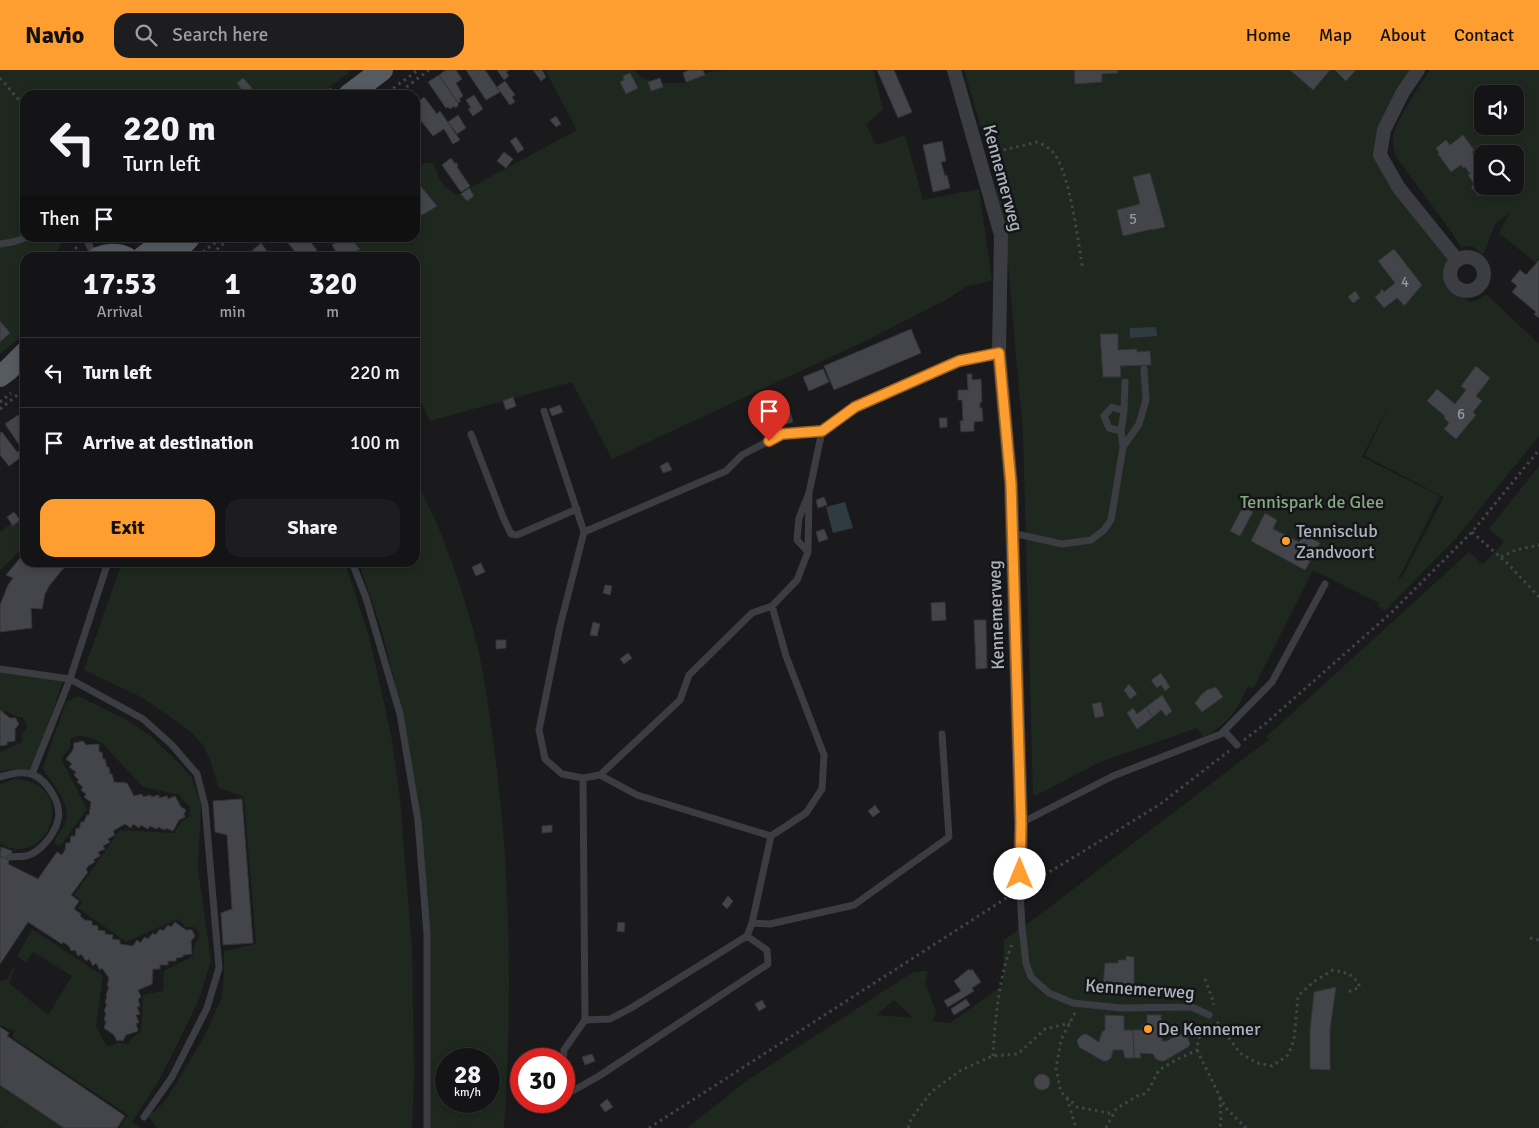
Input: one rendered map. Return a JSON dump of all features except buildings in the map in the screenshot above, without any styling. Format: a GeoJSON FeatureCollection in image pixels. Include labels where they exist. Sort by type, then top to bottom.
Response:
{"type":"FeatureCollection","features":[{"type":"Feature","properties":{"kind":"main road"},"geometry":{"type":"LineString","coordinates":[[356,90],[382,70]]}},
{"type":"Feature","properties":{"kind":"main road"},"geometry":{"type":"LineString","coordinates":[[150,252],[163,242]]}},
{"type":"Feature","properties":{"kind":"main road"},"geometry":{"type":"LineString","coordinates":[[176,252],[185,242]]}},
{"type":"Feature","properties":{"kind":"main road"},"geometry":{"type":"LineString","coordinates":[[11,370],[20,359]]}},
{"type":"Feature","properties":{"kind":"street","name":"Kennemerweg"},"geometry":{"type":"LineString","coordinates":[[954,70],[1002,235],[999,353],[1011,484],[1021,823],[1020,890]]}},
{"type":"Feature","properties":{"kind":"street"},"geometry":{"type":"LineString","coordinates":[[1418,70],[1403,92],[1384,130],[1380,156],[1399,188],[1457,260]]}},
{"type":"Feature","properties":{"kind":"lane"},"geometry":{"type":"LineString","coordinates":[[0,244],[20,240]]}},
{"type":"Feature","properties":{"kind":"lane"},"geometry":{"type":"LineString","coordinates":[[584,532],[726,471],[742,455],[782,434],[822,431],[863,403],[959,361],[999,353]]}},
{"type":"Feature","properties":{"kind":"lane"},"geometry":{"type":"LineString","coordinates":[[1123,447],[1139,424],[1146,400],[1144,369]]}},
{"type":"Feature","properties":{"kind":"lane"},"geometry":{"type":"LineString","coordinates":[[1012,533],[1062,544],[1091,540],[1104,530],[1112,520],[1123,447],[1122,432],[1126,382]]}},
{"type":"Feature","properties":{"kind":"lane"},"geometry":{"type":"LineString","coordinates":[[1122,432],[1109,428],[1104,416],[1112,408],[1124,411]]}},
{"type":"Feature","properties":{"kind":"lane"},"geometry":{"type":"LineString","coordinates":[[544,411],[584,532],[560,626],[539,730],[545,759],[562,774],[583,778],[600,775],[680,700],[689,675],[752,613],[772,606],[797,580],[808,552],[809,493]]}},
{"type":"Feature","properties":{"kind":"lane"},"geometry":{"type":"LineString","coordinates":[[808,552],[797,540],[799,518],[809,493],[822,431]]}},
{"type":"Feature","properties":{"kind":"lane"},"geometry":{"type":"LineString","coordinates":[[472,434],[503,517],[512,534],[517,534],[577,509]]}},
{"type":"Feature","properties":{"kind":"lane"},"geometry":{"type":"LineString","coordinates":[[32,774],[70,679],[106,567]]}},
{"type":"Feature","properties":{"kind":"lane"},"geometry":{"type":"LineString","coordinates":[[354,567],[366,598],[400,714],[418,821],[427,934],[427,1128]]}},
{"type":"Feature","properties":{"kind":"lane"},"geometry":{"type":"LineString","coordinates":[[1021,823],[1113,776],[1221,734],[1272,682],[1325,584]]}},
{"type":"Feature","properties":{"kind":"lane"},"geometry":{"type":"LineString","coordinates":[[585,1020],[610,1019],[747,936],[752,923],[771,836],[806,813],[822,789],[824,756],[786,656],[772,606]]}},
{"type":"Feature","properties":{"kind":"lane"},"geometry":{"type":"LineString","coordinates":[[0,669],[70,679],[143,719],[171,744],[196,774],[205,805],[219,968],[207,1008],[172,1077],[144,1117]]}},
{"type":"Feature","properties":{"kind":"lane"},"geometry":{"type":"LineString","coordinates":[[1224,731],[1237,745]]}},
{"type":"Feature","properties":{"kind":"lane"},"geometry":{"type":"LineString","coordinates":[[752,923],[770,924],[854,904],[949,837],[942,734]]}},
{"type":"Feature","properties":{"kind":"lane"},"geometry":{"type":"LineString","coordinates":[[0,778],[15,772],[32,774],[50,790],[57,805],[58,819],[52,836],[42,848],[26,856],[10,857]]}},
{"type":"Feature","properties":{"kind":"lane"},"geometry":{"type":"LineString","coordinates":[[600,775],[637,794],[771,836]]}},
{"type":"Feature","properties":{"kind":"lane"},"geometry":{"type":"LineString","coordinates":[[565,1048],[585,1020],[583,778]]}},
{"type":"Feature","properties":{"kind":"lane","name":"Kennemerweg"},"geometry":{"type":"LineString","coordinates":[[1020,890],[1026,963],[1031,978],[1050,993],[1073,1004],[1121,1008],[1192,1007],[1209,1015]]}},
{"type":"Feature","properties":{"kind":"lane"},"geometry":{"type":"LineString","coordinates":[[575,1089],[599,1076],[768,964],[767,950],[747,936]]}},
{"type":"Feature","properties":{"kind":"path"},"geometry":{"type":"LineString","coordinates":[[390,90],[418,70]]}},
{"type":"Feature","properties":{"kind":"path"},"geometry":{"type":"LineString","coordinates":[[403,90],[429,70]]}},
{"type":"Feature","properties":{"kind":"path"},"geometry":{"type":"LineString","coordinates":[[0,78],[20,101]]}},
{"type":"Feature","properties":{"kind":"path"},"geometry":{"type":"LineString","coordinates":[[979,156],[1037,142],[1051,150],[1062,168],[1069,190],[1083,270]]}},
{"type":"Feature","properties":{"kind":"path"},"geometry":{"type":"LineString","coordinates":[[204,252],[216,242]]}},
{"type":"Feature","properties":{"kind":"path"},"geometry":{"type":"LineString","coordinates":[[214,252],[225,242]]}},
{"type":"Feature","properties":{"kind":"path"},"geometry":{"type":"LineString","coordinates":[[72,252],[77,246],[91,248]]}},
{"type":"Feature","properties":{"kind":"path"},"geometry":{"type":"LineString","coordinates":[[0,409],[20,393]]}},
{"type":"Feature","properties":{"kind":"path"},"geometry":{"type":"LineString","coordinates":[[649,1128],[965,923],[1159,805],[1265,724],[1392,612],[1472,532],[1539,450]]}},
{"type":"Feature","properties":{"kind":"path"},"geometry":{"type":"LineString","coordinates":[[1472,532],[1501,557],[1539,597]]}},
{"type":"Feature","properties":{"kind":"path"},"geometry":{"type":"LineString","coordinates":[[1501,557],[1516,550],[1539,545]]}},
{"type":"Feature","properties":{"kind":"path"},"geometry":{"type":"LineString","coordinates":[[993,1056],[994,1032],[1003,974],[1012,944],[1023,934]]}},
{"type":"Feature","properties":{"kind":"path"},"geometry":{"type":"LineString","coordinates":[[1530,938],[1539,940]]}},
{"type":"Feature","properties":{"kind":"path"},"geometry":{"type":"LineString","coordinates":[[1209,1015],[1217,1022],[1240,1053],[1256,1063],[1272,1066],[1288,1055],[1294,1040],[1298,996],[1313,982],[1333,970],[1350,974],[1356,978],[1360,987],[1345,993]]}},
{"type":"Feature","properties":{"kind":"path"},"geometry":{"type":"LineString","coordinates":[[1205,980],[1214,1003],[1198,1040],[1197,1050],[1226,1107],[1249,1128]]}},
{"type":"Feature","properties":{"kind":"path"},"geometry":{"type":"LineString","coordinates":[[1081,1004],[1061,1040],[1056,1068],[1061,1092],[1078,1107],[1114,1114]]}},
{"type":"Feature","properties":{"kind":"path"},"geometry":{"type":"LineString","coordinates":[[908,1128],[911,1119],[931,1092],[961,1070],[993,1056],[1018,1054],[1046,1029],[1070,1022]]}},
{"type":"Feature","properties":{"kind":"path"},"geometry":{"type":"LineString","coordinates":[[1106,1128],[1116,1109],[1137,1096],[1144,1094],[1159,1070],[1197,1050]]}},
{"type":"Feature","properties":{"kind":"path"},"geometry":{"type":"LineString","coordinates":[[1220,1095],[1220,1128]]}},
{"type":"Feature","properties":{"kind":"path"},"geometry":{"type":"LineString","coordinates":[[1067,1097],[1076,1128]]}},
{"type":"Feature","properties":{"kind":"green space"},"geometry":{"type":"Polygon","coordinates":[[[0,70],[352,70],[326,90],[20,90],[20,242],[62,242],[58,250],[59,252],[20,252],[20,337],[0,354],[0,70]]]}},
{"type":"Feature","properties":{"kind":"green space"},"geometry":{"type":"Polygon","coordinates":[[[545,70],[633,70],[644,79],[660,83],[684,83],[710,72],[726,70],[873,70],[883,109],[866,125],[876,145],[905,135],[923,200],[979,189],[992,281],[967,286],[946,300],[861,343],[612,459],[572,382],[430,421],[420,400],[420,252],[334,252],[334,245],[337,242],[420,242],[420,165],[432,163],[442,183],[457,195],[577,130],[545,70]]]}},
{"type":"Feature","properties":{"kind":"green space","name":"Tennispark de Glee"},"geometry":{"type":"Polygon","coordinates":[[[964,70],[1414,70],[1380,152],[1449,260],[1444,265],[1446,278],[1451,288],[1470,302],[1478,300],[1486,294],[1539,344],[1539,436],[1457,537],[1385,611],[1377,606],[1379,603],[1313,570],[1253,689],[1248,686],[1235,710],[1219,727],[1203,737],[1197,728],[1100,762],[1037,795],[1026,795],[1033,794],[1023,434],[1008,265],[993,168],[964,70]],[[1391,400],[1362,457],[1440,496],[1397,582],[1403,575],[1444,497],[1365,456],[1391,400]]]}},
{"type":"Feature","properties":{"kind":"green space"},"geometry":{"type":"Polygon","coordinates":[[[1430,70],[1539,70],[1539,258],[1536,263],[1499,233],[1510,212],[1495,224],[1483,255],[1472,246],[1461,247],[1396,157],[1393,137],[1398,122],[1430,70]]]}},
{"type":"Feature","properties":{"kind":"green space"},"geometry":{"type":"Polygon","coordinates":[[[1539,466],[1539,1128],[687,1128],[745,1082],[913,972],[928,971],[925,984],[937,1014],[931,1021],[950,1023],[1003,985],[1004,940],[1271,738],[1265,738],[1469,552],[1482,564],[1485,562],[1504,542],[1489,529],[1539,466]],[[894,1000],[877,1015],[913,1018],[894,1000]]]}},
{"type":"Feature","properties":{"kind":"green space"},"geometry":{"type":"Polygon","coordinates":[[[420,488],[456,573],[474,632],[492,729],[505,854],[509,945],[507,1082],[504,1128],[427,1128],[427,924],[408,757],[394,679],[381,628],[360,567],[420,567],[420,488]]]}},
{"type":"Feature","properties":{"kind":"green space"},"geometry":{"type":"Polygon","coordinates":[[[20,517],[20,550],[0,571],[0,532],[20,517]]]}},
{"type":"Feature","properties":{"kind":"green space"},"geometry":{"type":"Polygon","coordinates":[[[121,567],[346,567],[369,636],[391,734],[400,798],[412,950],[414,1072],[412,1128],[157,1128],[148,1116],[166,1100],[205,1035],[222,997],[224,951],[256,944],[244,797],[218,787],[211,762],[203,745],[190,731],[143,698],[84,670],[121,567]]]}},
{"type":"Feature","properties":{"kind":"green space"},"geometry":{"type":"Polygon","coordinates":[[[0,667],[63,681],[32,771],[12,770],[0,772],[0,752],[22,742],[22,734],[27,727],[22,717],[17,717],[6,711],[0,714],[0,667]]]}},
{"type":"Feature","properties":{"kind":"green space"},"geometry":{"type":"Polygon","coordinates":[[[78,696],[127,720],[149,735],[192,778],[201,804],[198,870],[211,960],[200,997],[179,1041],[158,1082],[132,1122],[140,1128],[119,1128],[128,1115],[12,1037],[15,1031],[0,1025],[0,981],[7,980],[13,968],[15,968],[9,983],[48,1015],[72,976],[33,952],[26,962],[17,957],[32,929],[103,976],[96,1026],[107,1047],[119,1042],[128,1044],[132,1038],[141,1032],[143,995],[163,991],[164,971],[193,956],[194,947],[199,937],[199,933],[194,927],[186,927],[177,919],[126,942],[78,908],[82,901],[74,895],[120,830],[174,833],[182,821],[189,817],[190,806],[184,802],[180,795],[143,787],[102,743],[80,735],[70,739],[70,747],[61,759],[87,809],[61,845],[55,845],[57,837],[65,824],[66,809],[60,794],[43,768],[66,702],[78,696]]]}},
{"type":"Feature","properties":{"kind":"green space"},"geometry":{"type":"Polygon","coordinates":[[[14,779],[35,784],[48,795],[52,809],[50,824],[43,837],[31,846],[17,849],[0,843],[0,785],[14,779]]]}},
{"type":"Feature","properties":{"kind":"green space"},"geometry":{"type":"Polygon","coordinates":[[[0,1077],[77,1128],[2,1128],[0,1126],[0,1077]]]}},
{"type":"Feature","properties":{"kind":"shaded area"},"geometry":{"type":"Polygon","coordinates":[[[1156,327],[1157,336],[1130,338],[1130,328],[1156,327]]]}},
{"type":"Feature","properties":{"kind":"shaded area"},"geometry":{"type":"Polygon","coordinates":[[[845,502],[853,528],[833,533],[826,507],[845,502]]]}},
{"type":"Feature","properties":{"kind":"place","name":"Tennisclub Zandvoort"},"geometry":{"type":"Point","coordinates":[1286,541]}},
{"type":"Feature","properties":{"kind":"place","name":"De Kennemer"},"geometry":{"type":"Point","coordinates":[1148,1029]}},
{"type":"Feature","properties":{"kind":"route"},"geometry":{"type":"LineString","coordinates":[[769,441],[782,434],[822,431],[855,407],[959,361],[999,353],[1011,484],[1021,823],[1020,874]]}}]}
